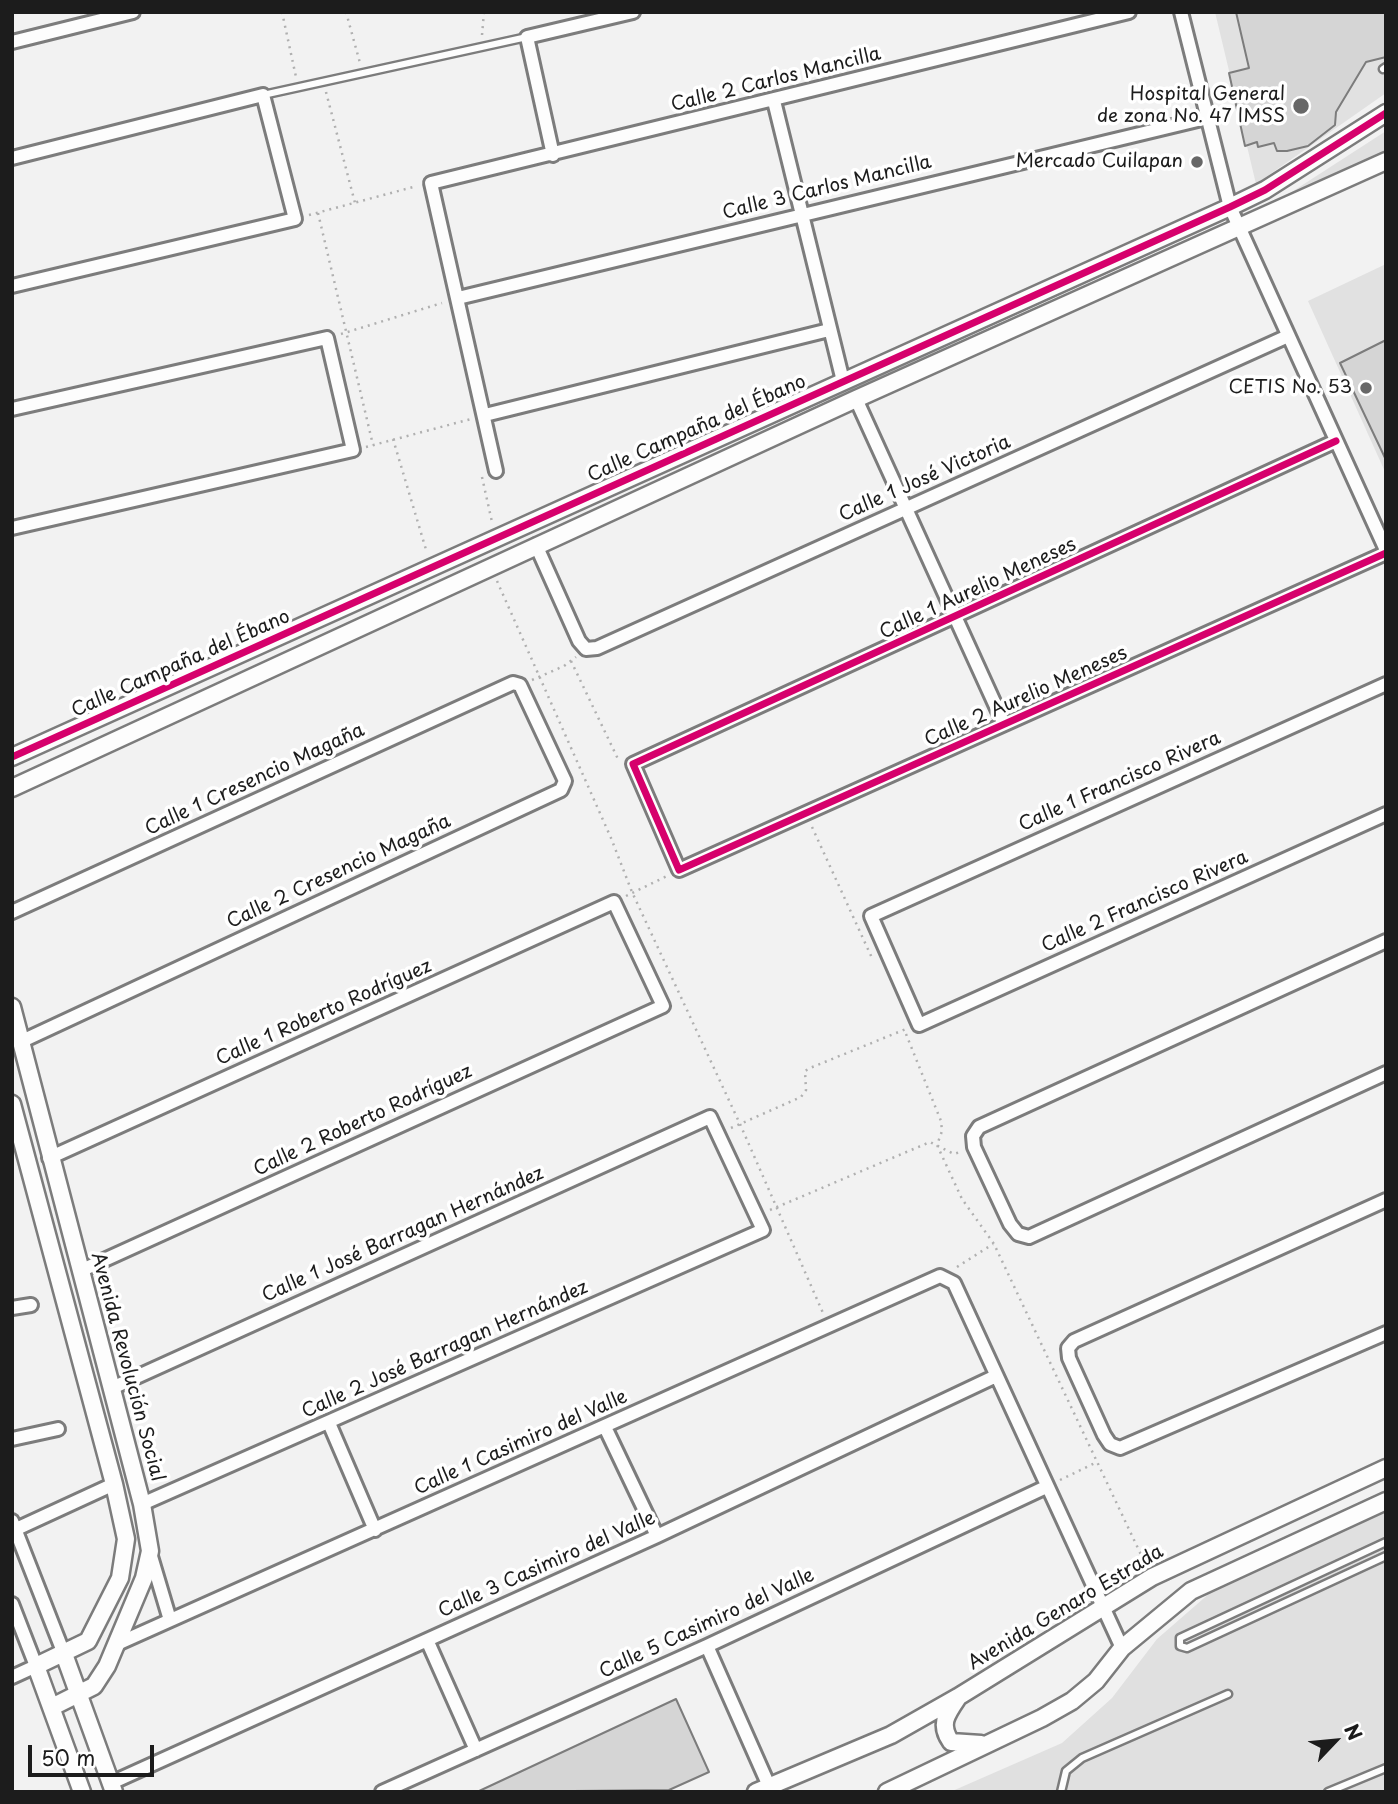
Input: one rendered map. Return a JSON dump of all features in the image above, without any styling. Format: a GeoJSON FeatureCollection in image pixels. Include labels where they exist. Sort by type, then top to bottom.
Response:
{"type":"FeatureCollection","features":[{"type":"Feature","properties":{"kind":"street"},"geometry":{"type":"LineString","coordinates":[[12,41],[133,12]]}},
{"type":"Feature","properties":{"kind":"street"},"geometry":{"type":"LineString","coordinates":[[553,155],[527,37],[633,12]]}},
{"type":"Feature","properties":{"kind":"street","name":"Calle 2 Carlos Mancilla"},"geometry":{"type":"LineString","coordinates":[[430,183],[1129,12]]}},
{"type":"Feature","properties":{"kind":"street"},"geometry":{"type":"LineString","coordinates":[[1181,12],[1230,207],[1386,551]]}},
{"type":"Feature","properties":{"kind":"street"},"geometry":{"type":"LineString","coordinates":[[12,158],[262,95],[295,219],[12,286]]}},
{"type":"Feature","properties":{"kind":"street"},"geometry":{"type":"LineString","coordinates":[[774,101],[843,381]]}},
{"type":"Feature","properties":{"kind":"street","name":"Calle Campaña del Ébano"},"geometry":{"type":"LineString","coordinates":[[12,757],[1230,207],[1265,190],[1386,113]]}},
{"type":"Feature","properties":{"kind":"street","name":"Calle 3 Carlos Mancilla"},"geometry":{"type":"LineString","coordinates":[[458,298],[1206,118]]}},
{"type":"Feature","properties":{"kind":"street","name":"Calle Campaña del Ébano"},"geometry":{"type":"LineString","coordinates":[[12,788],[490,566],[1386,160]]}},
{"type":"Feature","properties":{"kind":"street"},"geometry":{"type":"LineString","coordinates":[[430,183],[496,471]]}},
{"type":"Feature","properties":{"kind":"street"},"geometry":{"type":"LineString","coordinates":[[485,415],[829,330]]}},
{"type":"Feature","properties":{"kind":"street","name":"Calle 1 José Victoria"},"geometry":{"type":"LineString","coordinates":[[583,645],[597,648],[1289,335]]}},
{"type":"Feature","properties":{"kind":"street"},"geometry":{"type":"LineString","coordinates":[[12,409],[327,338],[353,450],[12,528]]}},
{"type":"Feature","properties":{"kind":"street"},"geometry":{"type":"LineString","coordinates":[[856,399],[1004,724]]}},
{"type":"Feature","properties":{"kind":"street","name":"Calle 1 Aurelio Meneses"},"geometry":{"type":"LineString","coordinates":[[633,764],[1336,442]]}},
{"type":"Feature","properties":{"kind":"street"},"geometry":{"type":"LineString","coordinates":[[677,456],[687,477]]}},
{"type":"Feature","properties":{"kind":"street"},"geometry":{"type":"LineString","coordinates":[[536,545],[583,645]]}},
{"type":"Feature","properties":{"kind":"street","name":"Calle 2 Aurelio Meneses"},"geometry":{"type":"LineString","coordinates":[[679,870],[1386,551]]}},
{"type":"Feature","properties":{"kind":"street","name":"Calle 1 Cresencio Magaña"},"geometry":{"type":"LineString","coordinates":[[12,912],[516,684]]}},
{"type":"Feature","properties":{"kind":"street","name":"Calle 2 Cresencio Magaña"},"geometry":{"type":"LineString","coordinates":[[20,1042],[564,788],[565,781],[516,684]]}},
{"type":"Feature","properties":{"kind":"street","name":"Calle 1 Francisco Rivera"},"geometry":{"type":"LineString","coordinates":[[919,1025],[871,916],[1386,684]]}},
{"type":"Feature","properties":{"kind":"street"},"geometry":{"type":"LineString","coordinates":[[633,764],[679,870]]}},
{"type":"Feature","properties":{"kind":"street","name":"Calle 2 Francisco Rivera"},"geometry":{"type":"LineString","coordinates":[[919,1025],[1386,814]]}},
{"type":"Feature","properties":{"kind":"street","name":"Calle 2 Roberto Rodríguez"},"geometry":{"type":"LineString","coordinates":[[80,1271],[663,1006],[614,902]]}},
{"type":"Feature","properties":{"kind":"street","name":"Calle 1 Roberto Rodríguez"},"geometry":{"type":"LineString","coordinates":[[49,1158],[614,902]]}},
{"type":"Feature","properties":{"kind":"street"},"geometry":{"type":"LineString","coordinates":[[1386,941],[979,1127],[973,1136],[974,1147],[1010,1224],[1018,1234],[1029,1237],[1386,1073]]}},
{"type":"Feature","properties":{"kind":"street","name":"Avenida Revolución Social"},"geometry":{"type":"LineString","coordinates":[[12,1007],[49,1158],[142,1504],[150,1551],[138,1596],[117,1644],[94,1686],[52,1707]]}},
{"type":"Feature","properties":{"kind":"street"},"geometry":{"type":"LineString","coordinates":[[12,1104],[114,1484],[126,1538],[120,1578],[88,1641],[12,1677]]}},
{"type":"Feature","properties":{"kind":"street","name":"Calle 1 José Barragan Hernández"},"geometry":{"type":"LineString","coordinates":[[112,1388],[710,1117],[719,1135]]}},
{"type":"Feature","properties":{"kind":"street"},"geometry":{"type":"LineString","coordinates":[[719,1135],[757,1216]]}},
{"type":"Feature","properties":{"kind":"street"},"geometry":{"type":"LineString","coordinates":[[1386,1200],[1074,1341],[1068,1348],[1069,1358],[1104,1435],[1110,1444],[1120,1448],[1386,1334]]}},
{"type":"Feature","properties":{"kind":"street","name":"Calle 2 José Barragan Hernández"},"geometry":{"type":"LineString","coordinates":[[142,1504],[763,1230],[757,1216]]}},
{"type":"Feature","properties":{"kind":"street"},"geometry":{"type":"LineString","coordinates":[[944,1276],[954,1283],[1122,1647]]}},
{"type":"Feature","properties":{"kind":"street","name":"Calle 1 Casimiro del Valle"},"geometry":{"type":"LineString","coordinates":[[117,1644],[944,1276]]}},
{"type":"Feature","properties":{"kind":"street"},"geometry":{"type":"LineString","coordinates":[[12,1308],[31,1305]]}},
{"type":"Feature","properties":{"kind":"street","name":"Calle 3 Casimiro del Valle"},"geometry":{"type":"LineString","coordinates":[[113,1787],[996,1376]]}},
{"type":"Feature","properties":{"kind":"street"},"geometry":{"type":"LineString","coordinates":[[329,1423],[375,1530]]}},
{"type":"Feature","properties":{"kind":"street"},"geometry":{"type":"LineString","coordinates":[[605,1427],[657,1536]]}},
{"type":"Feature","properties":{"kind":"street"},"geometry":{"type":"LineString","coordinates":[[12,1438],[58,1429]]}},
{"type":"Feature","properties":{"kind":"street","name":"Avenida Genaro Estrada"},"geometry":{"type":"LineString","coordinates":[[769,1790],[891,1735],[958,1697],[1152,1577],[1386,1468]]}},
{"type":"Feature","properties":{"kind":"street"},"geometry":{"type":"LineString","coordinates":[[113,1787],[13,1527],[114,1484]]}},
{"type":"Feature","properties":{"kind":"street","name":"Calle 5 Casimiro del Valle"},"geometry":{"type":"LineString","coordinates":[[382,1792],[707,1646],[1046,1487]]}},
{"type":"Feature","properties":{"kind":"street"},"geometry":{"type":"LineString","coordinates":[[887,1792],[1072,1701],[1096,1681],[1122,1647],[1191,1591],[1386,1501]]}},
{"type":"Feature","properties":{"kind":"street"},"geometry":{"type":"LineString","coordinates":[[150,1551],[170,1620]]}},
{"type":"Feature","properties":{"kind":"street"},"geometry":{"type":"LineString","coordinates":[[12,1604],[52,1707],[78,1790]]}},
{"type":"Feature","properties":{"kind":"street"},"geometry":{"type":"LineString","coordinates":[[427,1640],[476,1750]]}},
{"type":"Feature","properties":{"kind":"street"},"geometry":{"type":"LineString","coordinates":[[707,1646],[769,1790]]}},
{"type":"Feature","properties":{"kind":"street"},"geometry":{"type":"LineString","coordinates":[[958,1697],[944,1718],[946,1735],[951,1742],[986,1744]]}},
{"type":"Feature","properties":{"kind":"lane"},"geometry":{"type":"LineString","coordinates":[[262,95],[527,37]]}},
{"type":"Feature","properties":{"kind":"lane"},"geometry":{"type":"LineString","coordinates":[[1386,1542],[1180,1637],[1180,1646],[1186,1648],[1198,1643],[1386,1556]]}},
{"type":"Feature","properties":{"kind":"lane"},"geometry":{"type":"LineString","coordinates":[[1060,1792],[1066,1771],[1082,1758],[1228,1694]]}},
{"type":"Feature","properties":{"kind":"lane"},"geometry":{"type":"LineString","coordinates":[[1328,1792],[1386,1768]]}},
{"type":"Feature","properties":{"kind":"path"},"geometry":{"type":"LineString","coordinates":[[282,12],[298,87]]}},
{"type":"Feature","properties":{"kind":"path"},"geometry":{"type":"LineString","coordinates":[[346,12],[363,73]]}},
{"type":"Feature","properties":{"kind":"path"},"geometry":{"type":"LineString","coordinates":[[484,12],[482,34],[486,48]]}},
{"type":"Feature","properties":{"kind":"path"},"geometry":{"type":"LineString","coordinates":[[324,82],[355,203]]}},
{"type":"Feature","properties":{"kind":"path"},"geometry":{"type":"LineString","coordinates":[[295,219],[430,183]]}},
{"type":"Feature","properties":{"kind":"path"},"geometry":{"type":"LineString","coordinates":[[317,213],[373,445]]}},
{"type":"Feature","properties":{"kind":"path"},"geometry":{"type":"LineString","coordinates":[[327,338],[458,298]]}},
{"type":"Feature","properties":{"kind":"path"},"geometry":{"type":"LineString","coordinates":[[353,450],[485,415]]}},
{"type":"Feature","properties":{"kind":"path"},"geometry":{"type":"LineString","coordinates":[[393,439],[431,567]]}},
{"type":"Feature","properties":{"kind":"path"},"geometry":{"type":"LineString","coordinates":[[490,566],[611,838],[632,892],[740,1124],[828,1326]]}},
{"type":"Feature","properties":{"kind":"path"},"geometry":{"type":"LineString","coordinates":[[516,684],[540,677],[571,661],[583,645]]}},
{"type":"Feature","properties":{"kind":"path"},"geometry":{"type":"LineString","coordinates":[[571,661],[619,761],[633,764]]}},
{"type":"Feature","properties":{"kind":"path"},"geometry":{"type":"LineString","coordinates":[[805,814],[872,958]]}},
{"type":"Feature","properties":{"kind":"path"},"geometry":{"type":"LineString","coordinates":[[614,902],[679,870]]}},
{"type":"Feature","properties":{"kind":"path"},"geometry":{"type":"LineString","coordinates":[[719,1135],[802,1097],[806,1090],[805,1072],[810,1068],[919,1025]]}},
{"type":"Feature","properties":{"kind":"path"},"geometry":{"type":"LineString","coordinates":[[905,1030],[941,1121],[942,1131],[937,1146],[962,1199],[994,1244],[1095,1463],[1152,1577]]}},
{"type":"Feature","properties":{"kind":"path"},"geometry":{"type":"LineString","coordinates":[[757,1216],[930,1142],[954,1154],[974,1147]]}},
{"type":"Feature","properties":{"kind":"path"},"geometry":{"type":"LineString","coordinates":[[944,1276],[994,1244]]}},
{"type":"Feature","properties":{"kind":"path"},"geometry":{"type":"LineString","coordinates":[[1046,1487],[1095,1463]]}},
{"type":"Feature","properties":{"kind":"shaded area","name":"Hospital General de zona No. 47 IMSS"},"geometry":{"type":"Polygon","coordinates":[[[1215,12],[1386,12],[1386,93],[1256,184],[1215,12]]]}},
{"type":"Feature","properties":{"kind":"shaded area"},"geometry":{"type":"Polygon","coordinates":[[[1386,131],[1386,154],[1270,206],[1386,131]]]}},
{"type":"Feature","properties":{"kind":"shaded area","name":"CETIS No. 53"},"geometry":{"type":"Polygon","coordinates":[[[1386,264],[1386,474],[1308,301],[1386,264]]]}},
{"type":"Feature","properties":{"kind":"shaded area"},"geometry":{"type":"Polygon","coordinates":[[[1386,1512],[1386,1792],[950,1792],[1062,1743],[1112,1698],[1157,1639],[1211,1592],[1386,1512]]]}},
{"type":"Feature","properties":{"kind":"building","name":"Hospital General de zona No. 47 IMSS"},"geometry":{"type":"Polygon","coordinates":[[[1236,12],[1386,12],[1386,57],[1366,62],[1336,112],[1335,125],[1308,146],[1277,151],[1274,143],[1258,147],[1257,142],[1245,146],[1229,73],[1249,68],[1236,12]]]}},
{"type":"Feature","properties":{"kind":"building"},"geometry":{"type":"Polygon","coordinates":[[[1386,340],[1386,460],[1340,363],[1386,340]]]}},
{"type":"Feature","properties":{"kind":"building"},"geometry":{"type":"Polygon","coordinates":[[[676,1699],[709,1772],[669,1790],[477,1792],[676,1699]]]}},
{"type":"Feature","properties":{"kind":"cycle path"},"geometry":{"type":"LineString","coordinates":[[12,757],[1230,207],[1265,190],[1386,113]]}},
{"type":"Feature","properties":{"kind":"cycle path"},"geometry":{"type":"LineString","coordinates":[[1336,441],[633,764],[679,870],[1386,553]]}},
{"type":"Feature","properties":{"kind":"place","name":"Hospital General de zona No. 47 IMSS"},"geometry":{"type":"Point","coordinates":[1301,106]}},
{"type":"Feature","properties":{"kind":"place","name":"Mercado Cuilapan"},"geometry":{"type":"Point","coordinates":[1197,162]}},
{"type":"Feature","properties":{"kind":"place","name":"CETIS No. 53"},"geometry":{"type":"Point","coordinates":[1366,388]}}]}
